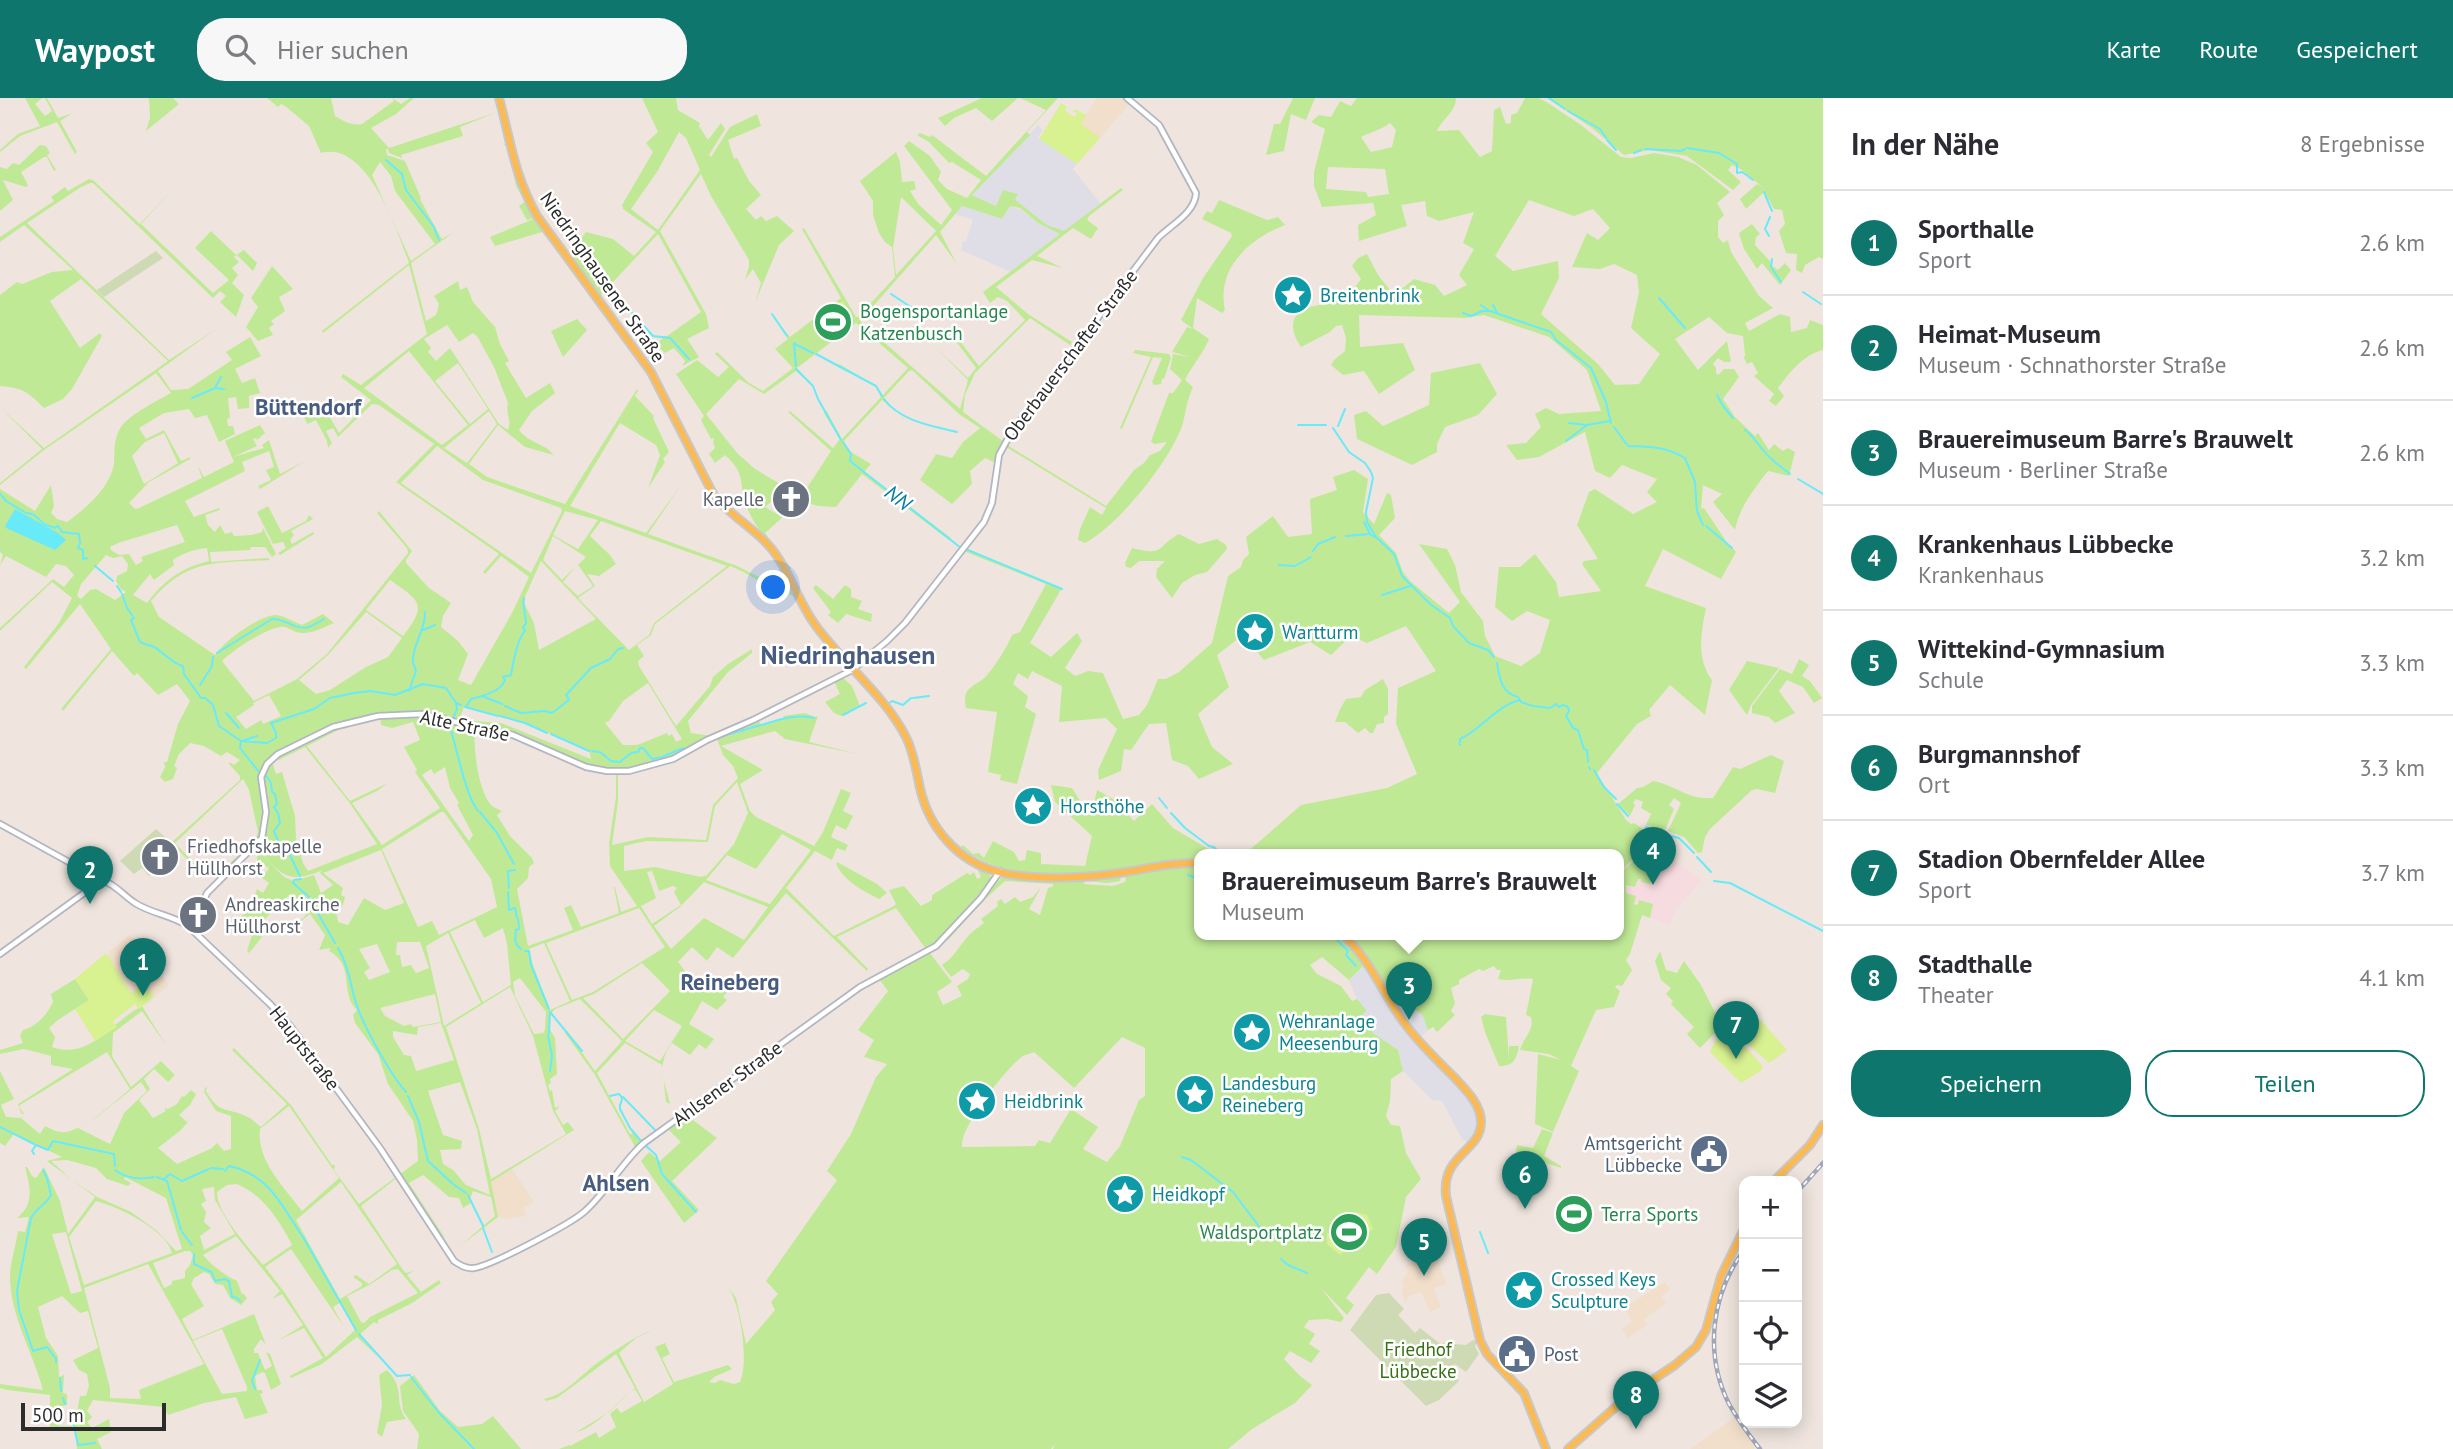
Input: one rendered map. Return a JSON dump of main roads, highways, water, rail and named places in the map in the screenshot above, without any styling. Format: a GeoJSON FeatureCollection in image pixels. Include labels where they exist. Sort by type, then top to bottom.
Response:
{"type":"FeatureCollection","features":[{"type":"Feature","properties":{"kind":"main road","name":"Niedringhausener Straße"},"geometry":{"type":"LineString","coordinates":[[499,98],[519,181],[537,216],[648,367],[708,488],[724,508],[759,535],[777,556],[806,612],[849,669]]}},
{"type":"Feature","properties":{"kind":"main road","name":"Oberbauerschafter Straße"},"geometry":{"type":"LineString","coordinates":[[849,669],[887,641],[914,613],[984,522],[990,509],[1003,444],[1158,238],[1179,221],[1196,198],[1196,193],[1159,125],[1127,98]]}},
{"type":"Feature","properties":{"kind":"main road","name":"Alte Straße"},"geometry":{"type":"LineString","coordinates":[[193,929],[205,915],[204,900],[207,893],[262,838],[266,812],[261,777],[267,764],[278,754],[333,727],[378,716],[421,714],[513,734],[586,767],[629,771],[673,759],[849,669]]}},
{"type":"Feature","properties":{"kind":"main road"},"geometry":{"type":"LineString","coordinates":[[849,669],[904,734],[913,755],[932,821],[948,842],[992,873],[1029,875]]}},
{"type":"Feature","properties":{"kind":"main road"},"geometry":{"type":"LineString","coordinates":[[926,806],[954,844],[997,875],[1057,877],[1112,874],[1194,863]]}},
{"type":"Feature","properties":{"kind":"main road","name":"Hauptstraße"},"geometry":{"type":"LineString","coordinates":[[0,824],[99,880],[111,884],[137,905],[178,919],[193,929],[291,1027],[380,1148],[460,1266]]}},
{"type":"Feature","properties":{"kind":"main road","name":"Ahlsener Straße"},"geometry":{"type":"LineString","coordinates":[[460,1266],[481,1266],[533,1242],[579,1216],[644,1143],[860,987],[936,946],[997,875]]}},
{"type":"Feature","properties":{"kind":"main road"},"geometry":{"type":"LineString","coordinates":[[0,954],[99,880]]}},
{"type":"Feature","properties":{"kind":"main road"},"geometry":{"type":"LineString","coordinates":[[1348,940],[1368,962],[1406,1026],[1466,1090],[1480,1112],[1479,1133],[1454,1161],[1447,1175],[1446,1191],[1480,1340],[1487,1354],[1524,1393],[1546,1448]]}},
{"type":"Feature","properties":{"kind":"main road"},"geometry":{"type":"LineString","coordinates":[[1779,1176],[1810,1145],[1823,1125]]}},
{"type":"Feature","properties":{"kind":"main road"},"geometry":{"type":"LineString","coordinates":[[1568,1449],[1618,1404],[1675,1365],[1699,1342],[1706,1330],[1721,1276],[1739,1238]]}},
{"type":"Feature","properties":{"kind":"water"},"geometry":{"type":"Polygon","coordinates":[[[15,509],[66,540],[55,550],[6,528],[15,509]]]}},
{"type":"Feature","properties":{"kind":"waterway"},"geometry":{"type":"LineString","coordinates":[[1549,98],[1565,109]]}},
{"type":"Feature","properties":{"kind":"waterway"},"geometry":{"type":"LineString","coordinates":[[1568,111],[1600,129],[1606,138]]}},
{"type":"Feature","properties":{"kind":"waterway"},"geometry":{"type":"LineString","coordinates":[[1607,140],[1616,150]]}},
{"type":"Feature","properties":{"kind":"waterway"},"geometry":{"type":"LineString","coordinates":[[1687,148],[1719,153],[1737,164],[1737,173],[1742,172],[1748,176]]}},
{"type":"Feature","properties":{"kind":"waterway"},"geometry":{"type":"LineString","coordinates":[[1645,149],[1685,149]]}},
{"type":"Feature","properties":{"kind":"waterway"},"geometry":{"type":"LineString","coordinates":[[1634,153],[1641,150]]}},
{"type":"Feature","properties":{"kind":"waterway"},"geometry":{"type":"LineString","coordinates":[[386,160],[402,174],[406,190],[434,227],[439,240]]}},
{"type":"Feature","properties":{"kind":"waterway"},"geometry":{"type":"LineString","coordinates":[[1749,177],[1753,180]]}},
{"type":"Feature","properties":{"kind":"waterway"},"geometry":{"type":"LineString","coordinates":[[1764,192],[1772,211]]}},
{"type":"Feature","properties":{"kind":"waterway"},"geometry":{"type":"LineString","coordinates":[[1769,236],[1765,229],[1770,217]]}},
{"type":"Feature","properties":{"kind":"waterway"},"geometry":{"type":"LineString","coordinates":[[1772,259],[1771,267],[1781,282]]}},
{"type":"Feature","properties":{"kind":"waterway"},"geometry":{"type":"LineString","coordinates":[[1803,292],[1821,304]]}},
{"type":"Feature","properties":{"kind":"waterway"},"geometry":{"type":"LineString","coordinates":[[891,294],[920,313]]}},
{"type":"Feature","properties":{"kind":"waterway"},"geometry":{"type":"LineString","coordinates":[[1659,298],[1685,328]]}},
{"type":"Feature","properties":{"kind":"waterway"},"geometry":{"type":"LineString","coordinates":[[624,304],[653,336],[670,338],[689,359]]}},
{"type":"Feature","properties":{"kind":"waterway"},"geometry":{"type":"LineString","coordinates":[[1481,305],[1488,310]]}},
{"type":"Feature","properties":{"kind":"waterway"},"geometry":{"type":"LineString","coordinates":[[1493,305],[1497,313]]}},
{"type":"Feature","properties":{"kind":"waterway"},"geometry":{"type":"LineString","coordinates":[[1463,313],[1471,316],[1490,311],[1551,332],[1556,340],[1591,368],[1606,402],[1611,423]]}},
{"type":"Feature","properties":{"kind":"waterway"},"geometry":{"type":"LineString","coordinates":[[772,314],[787,336]]}},
{"type":"Feature","properties":{"kind":"waterway","name":"NN"},"geometry":{"type":"LineString","coordinates":[[794,343],[796,366]]}},
{"type":"Feature","properties":{"kind":"waterway","name":"NN"},"geometry":{"type":"LineString","coordinates":[[795,344],[813,353]]}},
{"type":"Feature","properties":{"kind":"waterway","name":"NN"},"geometry":{"type":"LineString","coordinates":[[816,354],[876,386],[882,396]]}},
{"type":"Feature","properties":{"kind":"waterway","name":"NN"},"geometry":{"type":"LineString","coordinates":[[796,369],[813,386],[841,440]]}},
{"type":"Feature","properties":{"kind":"waterway"},"geometry":{"type":"LineString","coordinates":[[215,388],[221,377]]}},
{"type":"Feature","properties":{"kind":"waterway"},"geometry":{"type":"LineString","coordinates":[[192,398],[215,388],[224,389]]}},
{"type":"Feature","properties":{"kind":"waterway"},"geometry":{"type":"LineString","coordinates":[[1717,395],[1733,418]]}},
{"type":"Feature","properties":{"kind":"waterway","name":"NN"},"geometry":{"type":"LineString","coordinates":[[884,399],[908,418],[957,432]]}},
{"type":"Feature","properties":{"kind":"waterway"},"geometry":{"type":"LineString","coordinates":[[1338,426],[1345,409]]}},
{"type":"Feature","properties":{"kind":"waterway"},"geometry":{"type":"LineString","coordinates":[[1569,423],[1587,425],[1610,421]]}},
{"type":"Feature","properties":{"kind":"waterway"},"geometry":{"type":"LineString","coordinates":[[1298,425],[1326,425]]}},
{"type":"Feature","properties":{"kind":"waterway"},"geometry":{"type":"LineString","coordinates":[[1566,441],[1587,425]]}},
{"type":"Feature","properties":{"kind":"waterway"},"geometry":{"type":"LineString","coordinates":[[1614,427],[1628,446],[1664,449],[1685,458],[1695,482],[1697,511],[1703,525]]}},
{"type":"Feature","properties":{"kind":"waterway"},"geometry":{"type":"LineString","coordinates":[[1333,428],[1349,452],[1365,463],[1371,472],[1373,478],[1366,512],[1367,522],[1376,537],[1394,554],[1402,576],[1430,604],[1450,618],[1453,626],[1469,643],[1488,650],[1494,657]]}},
{"type":"Feature","properties":{"kind":"waterway"},"geometry":{"type":"LineString","coordinates":[[1745,430],[1790,474]]}},
{"type":"Feature","properties":{"kind":"waterway","name":"NN"},"geometry":{"type":"LineString","coordinates":[[843,442],[851,454],[850,461],[961,548]]}},
{"type":"Feature","properties":{"kind":"waterway"},"geometry":{"type":"LineString","coordinates":[[1798,479],[1823,494]]}},
{"type":"Feature","properties":{"kind":"waterway"},"geometry":{"type":"LineString","coordinates":[[0,494],[6,501],[46,525],[54,528],[58,526],[62,532],[79,534],[78,548],[83,550],[83,559],[87,558]]}},
{"type":"Feature","properties":{"kind":"waterway"},"geometry":{"type":"LineString","coordinates":[[1364,522],[1370,534],[1375,537]]}},
{"type":"Feature","properties":{"kind":"waterway"},"geometry":{"type":"LineString","coordinates":[[1706,526],[1732,548]]}},
{"type":"Feature","properties":{"kind":"waterway"},"geometry":{"type":"LineString","coordinates":[[1346,536],[1370,534]]}},
{"type":"Feature","properties":{"kind":"waterway"},"geometry":{"type":"LineString","coordinates":[[1313,551],[1318,544],[1335,537]]}},
{"type":"Feature","properties":{"kind":"waterway","name":"NN"},"geometry":{"type":"LineString","coordinates":[[968,550],[1062,589]]}},
{"type":"Feature","properties":{"kind":"waterway"},"geometry":{"type":"LineString","coordinates":[[1279,565],[1295,566],[1311,557]]}},
{"type":"Feature","properties":{"kind":"waterway"},"geometry":{"type":"LineString","coordinates":[[95,566],[113,581]]}},
{"type":"Feature","properties":{"kind":"waterway"},"geometry":{"type":"LineString","coordinates":[[117,586],[121,592]]}},
{"type":"Feature","properties":{"kind":"waterway"},"geometry":{"type":"LineString","coordinates":[[1382,595],[1410,586]]}},
{"type":"Feature","properties":{"kind":"waterway"},"geometry":{"type":"LineString","coordinates":[[122,594],[134,618],[131,620],[140,642],[156,648],[183,666],[184,674],[201,698],[213,705],[219,726],[241,741],[240,748],[259,772]]}},
{"type":"Feature","properties":{"kind":"waterway"},"geometry":{"type":"LineString","coordinates":[[482,696],[499,688],[504,683],[503,677],[511,675],[518,645],[525,631],[524,598]]}},
{"type":"Feature","properties":{"kind":"waterway"},"geometry":{"type":"LineString","coordinates":[[413,661],[425,612]]}},
{"type":"Feature","properties":{"kind":"waterway"},"geometry":{"type":"LineString","coordinates":[[217,653],[272,619],[304,628],[324,619]]}},
{"type":"Feature","properties":{"kind":"waterway"},"geometry":{"type":"LineString","coordinates":[[423,630],[435,625]]}},
{"type":"Feature","properties":{"kind":"waterway"},"geometry":{"type":"LineString","coordinates":[[566,695],[591,668],[610,659],[618,649],[623,648]]}},
{"type":"Feature","properties":{"kind":"waterway"},"geometry":{"type":"LineString","coordinates":[[200,685],[212,666],[213,657]]}},
{"type":"Feature","properties":{"kind":"waterway"},"geometry":{"type":"LineString","coordinates":[[409,691],[416,671],[413,662]]}},
{"type":"Feature","properties":{"kind":"waterway"},"geometry":{"type":"LineString","coordinates":[[1497,663],[1503,685],[1508,693],[1518,697],[1521,702],[1550,708],[1556,704],[1559,707],[1568,707],[1566,716],[1573,728],[1578,730],[1584,749],[1587,750],[1588,762]]}},
{"type":"Feature","properties":{"kind":"waterway"},"geometry":{"type":"LineString","coordinates":[[241,741],[267,743],[276,738],[271,723],[314,709],[330,698],[354,693],[371,691],[395,695],[423,684],[446,688],[456,703],[461,705]]}},
{"type":"Feature","properties":{"kind":"waterway"},"geometry":{"type":"LineString","coordinates":[[466,707],[471,699],[482,696],[502,704]]}},
{"type":"Feature","properties":{"kind":"waterway"},"geometry":{"type":"LineString","coordinates":[[505,706],[521,713],[552,713],[569,700],[567,696]]}},
{"type":"Feature","properties":{"kind":"waterway"},"geometry":{"type":"LineString","coordinates":[[913,698],[929,696]]}},
{"type":"Feature","properties":{"kind":"waterway"},"geometry":{"type":"LineString","coordinates":[[888,704],[892,701],[903,705],[911,698]]}},
{"type":"Feature","properties":{"kind":"waterway"},"geometry":{"type":"LineString","coordinates":[[1460,742],[1460,739],[1496,712],[1520,700]]}},
{"type":"Feature","properties":{"kind":"waterway"},"geometry":{"type":"LineString","coordinates":[[453,718],[457,709],[456,703]]}},
{"type":"Feature","properties":{"kind":"waterway"},"geometry":{"type":"LineString","coordinates":[[843,715],[866,703]]}},
{"type":"Feature","properties":{"kind":"waterway"},"geometry":{"type":"LineString","coordinates":[[465,707],[498,716]]}},
{"type":"Feature","properties":{"kind":"waterway"},"geometry":{"type":"LineString","coordinates":[[226,713],[239,728]]}},
{"type":"Feature","properties":{"kind":"waterway"},"geometry":{"type":"LineString","coordinates":[[500,716],[547,733]]}},
{"type":"Feature","properties":{"kind":"waterway"},"geometry":{"type":"LineString","coordinates":[[758,726],[793,717],[814,718]]}},
{"type":"Feature","properties":{"kind":"waterway"},"geometry":{"type":"LineString","coordinates":[[452,723],[450,727],[462,771],[478,811]]}},
{"type":"Feature","properties":{"kind":"waterway"},"geometry":{"type":"LineString","coordinates":[[717,738],[757,726]]}},
{"type":"Feature","properties":{"kind":"waterway"},"geometry":{"type":"LineString","coordinates":[[551,734],[589,751]]}},
{"type":"Feature","properties":{"kind":"waterway"},"geometry":{"type":"LineString","coordinates":[[242,741],[257,736]]}},
{"type":"Feature","properties":{"kind":"waterway"},"geometry":{"type":"LineString","coordinates":[[706,743],[714,739]]}},
{"type":"Feature","properties":{"kind":"waterway"},"geometry":{"type":"LineString","coordinates":[[600,752],[611,761],[620,762],[631,753],[638,752],[640,748],[652,759],[683,748],[686,750]]}},
{"type":"Feature","properties":{"kind":"waterway"},"geometry":{"type":"LineString","coordinates":[[592,751],[598,752]]}},
{"type":"Feature","properties":{"kind":"waterway"},"geometry":{"type":"LineString","coordinates":[[1594,770],[1603,786],[1616,799]]}},
{"type":"Feature","properties":{"kind":"waterway"},"geometry":{"type":"LineString","coordinates":[[265,774],[271,783],[277,804],[274,807],[280,823],[274,831],[279,843],[286,847],[300,876]]}},
{"type":"Feature","properties":{"kind":"waterway"},"geometry":{"type":"LineString","coordinates":[[1159,798],[1167,808]]}},
{"type":"Feature","properties":{"kind":"waterway"},"geometry":{"type":"LineString","coordinates":[[1617,804],[1628,816]]}},
{"type":"Feature","properties":{"kind":"waterway"},"geometry":{"type":"LineString","coordinates":[[480,812],[497,833],[514,864]]}},
{"type":"Feature","properties":{"kind":"waterway"},"geometry":{"type":"LineString","coordinates":[[1171,813],[1185,828],[1216,849]]}},
{"type":"Feature","properties":{"kind":"waterway"},"geometry":{"type":"LineString","coordinates":[[1646,827],[1664,833]]}},
{"type":"Feature","properties":{"kind":"waterway"},"geometry":{"type":"LineString","coordinates":[[1667,835],[1679,838],[1694,853]]}},
{"type":"Feature","properties":{"kind":"waterway"},"geometry":{"type":"LineString","coordinates":[[1697,857],[1711,872]]}},
{"type":"Feature","properties":{"kind":"waterway"},"geometry":{"type":"LineString","coordinates":[[509,888],[508,871],[515,870]]}},
{"type":"Feature","properties":{"kind":"waterway"},"geometry":{"type":"LineString","coordinates":[[1188,875],[1194,877]]}},
{"type":"Feature","properties":{"kind":"waterway"},"geometry":{"type":"LineString","coordinates":[[301,879],[294,880],[293,883],[308,896],[335,943]]}},
{"type":"Feature","properties":{"kind":"waterway"},"geometry":{"type":"LineString","coordinates":[[1714,881],[1730,883],[1823,931]]}},
{"type":"Feature","properties":{"kind":"waterway"},"geometry":{"type":"LineString","coordinates":[[508,892],[509,910],[515,908],[517,918]]}},
{"type":"Feature","properties":{"kind":"waterway"},"geometry":{"type":"LineString","coordinates":[[518,919],[519,927]]}},
{"type":"Feature","properties":{"kind":"waterway"},"geometry":{"type":"LineString","coordinates":[[519,929],[516,930],[516,941],[521,949]]}},
{"type":"Feature","properties":{"kind":"waterway"},"geometry":{"type":"LineString","coordinates":[[1337,940],[1348,951],[1346,955],[1356,966]]}},
{"type":"Feature","properties":{"kind":"waterway"},"geometry":{"type":"LineString","coordinates":[[338,948],[364,1022],[406,1092]]}},
{"type":"Feature","properties":{"kind":"waterway"},"geometry":{"type":"LineString","coordinates":[[525,951],[529,951],[531,965],[549,1009]]}},
{"type":"Feature","properties":{"kind":"waterway"},"geometry":{"type":"LineString","coordinates":[[550,1012],[582,1051]]}},
{"type":"Feature","properties":{"kind":"waterway"},"geometry":{"type":"LineString","coordinates":[[549,1033],[550,1013]]}},
{"type":"Feature","properties":{"kind":"waterway"},"geometry":{"type":"LineString","coordinates":[[548,1035],[552,1056],[550,1071]]}},
{"type":"Feature","properties":{"kind":"waterway"},"geometry":{"type":"LineString","coordinates":[[408,1096],[419,1122],[428,1161],[466,1193]]}},
{"type":"Feature","properties":{"kind":"waterway"},"geometry":{"type":"LineString","coordinates":[[610,1096],[621,1096],[620,1109],[641,1141]]}},
{"type":"Feature","properties":{"kind":"waterway"},"geometry":{"type":"LineString","coordinates":[[623,1097],[656,1131]]}},
{"type":"Feature","properties":{"kind":"waterway"},"geometry":{"type":"LineString","coordinates":[[0,1127],[34,1144]]}},
{"type":"Feature","properties":{"kind":"waterway"},"geometry":{"type":"LineString","coordinates":[[34,1154],[32,1151],[36,1145],[48,1150],[53,1141],[114,1154],[115,1166]]}},
{"type":"Feature","properties":{"kind":"waterway"},"geometry":{"type":"LineString","coordinates":[[645,1145],[656,1155],[662,1174],[696,1212]]}},
{"type":"Feature","properties":{"kind":"waterway"},"geometry":{"type":"LineString","coordinates":[[1182,1157],[1191,1160],[1233,1192],[1264,1233]]}},
{"type":"Feature","properties":{"kind":"waterway"},"geometry":{"type":"LineString","coordinates":[[225,1171],[229,1166],[264,1183],[302,1236]]}},
{"type":"Feature","properties":{"kind":"waterway"},"geometry":{"type":"LineString","coordinates":[[211,1168],[223,1169]]}},
{"type":"Feature","properties":{"kind":"waterway"},"geometry":{"type":"LineString","coordinates":[[164,1179],[170,1174],[182,1181],[209,1169]]}},
{"type":"Feature","properties":{"kind":"waterway"},"geometry":{"type":"LineString","coordinates":[[43,1170],[51,1195],[31,1218],[17,1291],[19,1310],[33,1351],[47,1347],[56,1362]]}},
{"type":"Feature","properties":{"kind":"waterway"},"geometry":{"type":"LineString","coordinates":[[115,1170],[134,1178],[154,1177]]}},
{"type":"Feature","properties":{"kind":"waterway"},"geometry":{"type":"LineString","coordinates":[[157,1177],[167,1181],[181,1230]]}},
{"type":"Feature","properties":{"kind":"waterway"},"geometry":{"type":"LineString","coordinates":[[468,1195],[483,1226]]}},
{"type":"Feature","properties":{"kind":"waterway"},"geometry":{"type":"LineString","coordinates":[[483,1228],[492,1252]]}},
{"type":"Feature","properties":{"kind":"waterway"},"geometry":{"type":"LineString","coordinates":[[182,1232],[192,1245]]}},
{"type":"Feature","properties":{"kind":"waterway"},"geometry":{"type":"LineString","coordinates":[[1480,1232],[1488,1253]]}},
{"type":"Feature","properties":{"kind":"waterway"},"geometry":{"type":"LineString","coordinates":[[303,1237],[356,1330]]}},
{"type":"Feature","properties":{"kind":"waterway"},"geometry":{"type":"LineString","coordinates":[[194,1254],[194,1264],[211,1272]]}},
{"type":"Feature","properties":{"kind":"waterway"},"geometry":{"type":"LineString","coordinates":[[1281,1259],[1307,1273]]}},
{"type":"Feature","properties":{"kind":"waterway"},"geometry":{"type":"LineString","coordinates":[[212,1273],[215,1281],[229,1281],[232,1297],[237,1298]]}},
{"type":"Feature","properties":{"kind":"waterway"},"geometry":{"type":"LineString","coordinates":[[359,1334],[397,1376],[410,1375]]}},
{"type":"Feature","properties":{"kind":"waterway"},"geometry":{"type":"LineString","coordinates":[[255,1389],[252,1381],[260,1360]]}},
{"type":"Feature","properties":{"kind":"waterway"},"geometry":{"type":"LineString","coordinates":[[411,1377],[440,1414],[474,1449]]}},
{"type":"Feature","properties":{"kind":"waterway"},"geometry":{"type":"LineString","coordinates":[[60,1378],[61,1391]]}},
{"type":"Feature","properties":{"kind":"waterway"},"geometry":{"type":"LineString","coordinates":[[63,1398],[65,1404]]}},
{"type":"Feature","properties":{"kind":"waterway"},"geometry":{"type":"LineString","coordinates":[[71,1413],[78,1445],[95,1443]]}},
{"type":"Feature","properties":{"kind":"railway"},"geometry":{"type":"LineString","coordinates":[[1802,1186],[1823,1163]]}},
{"type":"Feature","properties":{"kind":"railway"},"geometry":{"type":"LineString","coordinates":[[1739,1258],[1724,1286],[1718,1305],[1714,1345],[1716,1365],[1729,1404],[1760,1449]]}},
{"type":"Feature","properties":{"kind":"place","name":"Breitenbrink"},"geometry":{"type":"Point","coordinates":[1293,295]}},
{"type":"Feature","properties":{"kind":"place","name":"Bogensportanlage Katzenbusch"},"geometry":{"type":"Point","coordinates":[833,322]}},
{"type":"Feature","properties":{"kind":"place","name":"Kapelle"},"geometry":{"type":"Point","coordinates":[791,499]}},
{"type":"Feature","properties":{"kind":"place","name":"Wartturm"},"geometry":{"type":"Point","coordinates":[1255,632]}},
{"type":"Feature","properties":{"kind":"place","name":"Horsthöhe"},"geometry":{"type":"Point","coordinates":[1033,806]}},
{"type":"Feature","properties":{"kind":"place","name":"Friedhofskapelle Hüllhorst"},"geometry":{"type":"Point","coordinates":[160,857]}},
{"type":"Feature","properties":{"kind":"place","name":"Krankenhaus Lübbecke"},"geometry":{"type":"Point","coordinates":[1653,885]}},
{"type":"Feature","properties":{"kind":"place","name":"Heimat-Museum"},"geometry":{"type":"Point","coordinates":[90,904]}},
{"type":"Feature","properties":{"kind":"place","name":"Andreaskirche Hüllhorst"},"geometry":{"type":"Point","coordinates":[198,915]}},
{"type":"Feature","properties":{"kind":"place","name":"Sporthalle"},"geometry":{"type":"Point","coordinates":[143,996]}},
{"type":"Feature","properties":{"kind":"place","name":"Brauereimuseum Barre's Brauwelt"},"geometry":{"type":"Point","coordinates":[1409,1020]}},
{"type":"Feature","properties":{"kind":"place","name":"Wehranlage Meesenburg"},"geometry":{"type":"Point","coordinates":[1252,1032]}},
{"type":"Feature","properties":{"kind":"place","name":"Stadion Obernfelder Allee"},"geometry":{"type":"Point","coordinates":[1736,1059]}},
{"type":"Feature","properties":{"kind":"place","name":"Landesburg Reineberg"},"geometry":{"type":"Point","coordinates":[1195,1094]}},
{"type":"Feature","properties":{"kind":"place","name":"Heidbrink"},"geometry":{"type":"Point","coordinates":[977,1101]}},
{"type":"Feature","properties":{"kind":"place","name":"Amtsgericht Lübbecke"},"geometry":{"type":"Point","coordinates":[1709,1154]}},
{"type":"Feature","properties":{"kind":"place","name":"Heidkopf"},"geometry":{"type":"Point","coordinates":[1125,1194]}},
{"type":"Feature","properties":{"kind":"place","name":"Burgmannshof"},"geometry":{"type":"Point","coordinates":[1525,1209]}},
{"type":"Feature","properties":{"kind":"place","name":"Terra Sports"},"geometry":{"type":"Point","coordinates":[1574,1214]}},
{"type":"Feature","properties":{"kind":"place","name":"Waldsportplatz"},"geometry":{"type":"Point","coordinates":[1349,1232]}},
{"type":"Feature","properties":{"kind":"place","name":"Wittekind-Gymnasium"},"geometry":{"type":"Point","coordinates":[1424,1276]}},
{"type":"Feature","properties":{"kind":"place","name":"Crossed Keys Sculpture"},"geometry":{"type":"Point","coordinates":[1524,1290]}},
{"type":"Feature","properties":{"kind":"place","name":"Post"},"geometry":{"type":"Point","coordinates":[1517,1354]}},
{"type":"Feature","properties":{"kind":"place","name":"Stadthalle"},"geometry":{"type":"Point","coordinates":[1636,1429]}},
{"type":"Feature","properties":{"kind":"district","name":"Büttendorf"},"geometry":{"type":"Point","coordinates":[308,407]}},
{"type":"Feature","properties":{"kind":"district","name":"Niedringhausen"},"geometry":{"type":"Point","coordinates":[848,655]}},
{"type":"Feature","properties":{"kind":"district","name":"Reineberg"},"geometry":{"type":"Point","coordinates":[730,982]}},
{"type":"Feature","properties":{"kind":"district","name":"Ahlsen"},"geometry":{"type":"Point","coordinates":[616,1183]}},
{"type":"Feature","properties":{"kind":"park label","name":"Friedhof Lübbecke"},"geometry":{"type":"Point","coordinates":[1418,1360]}}]}
